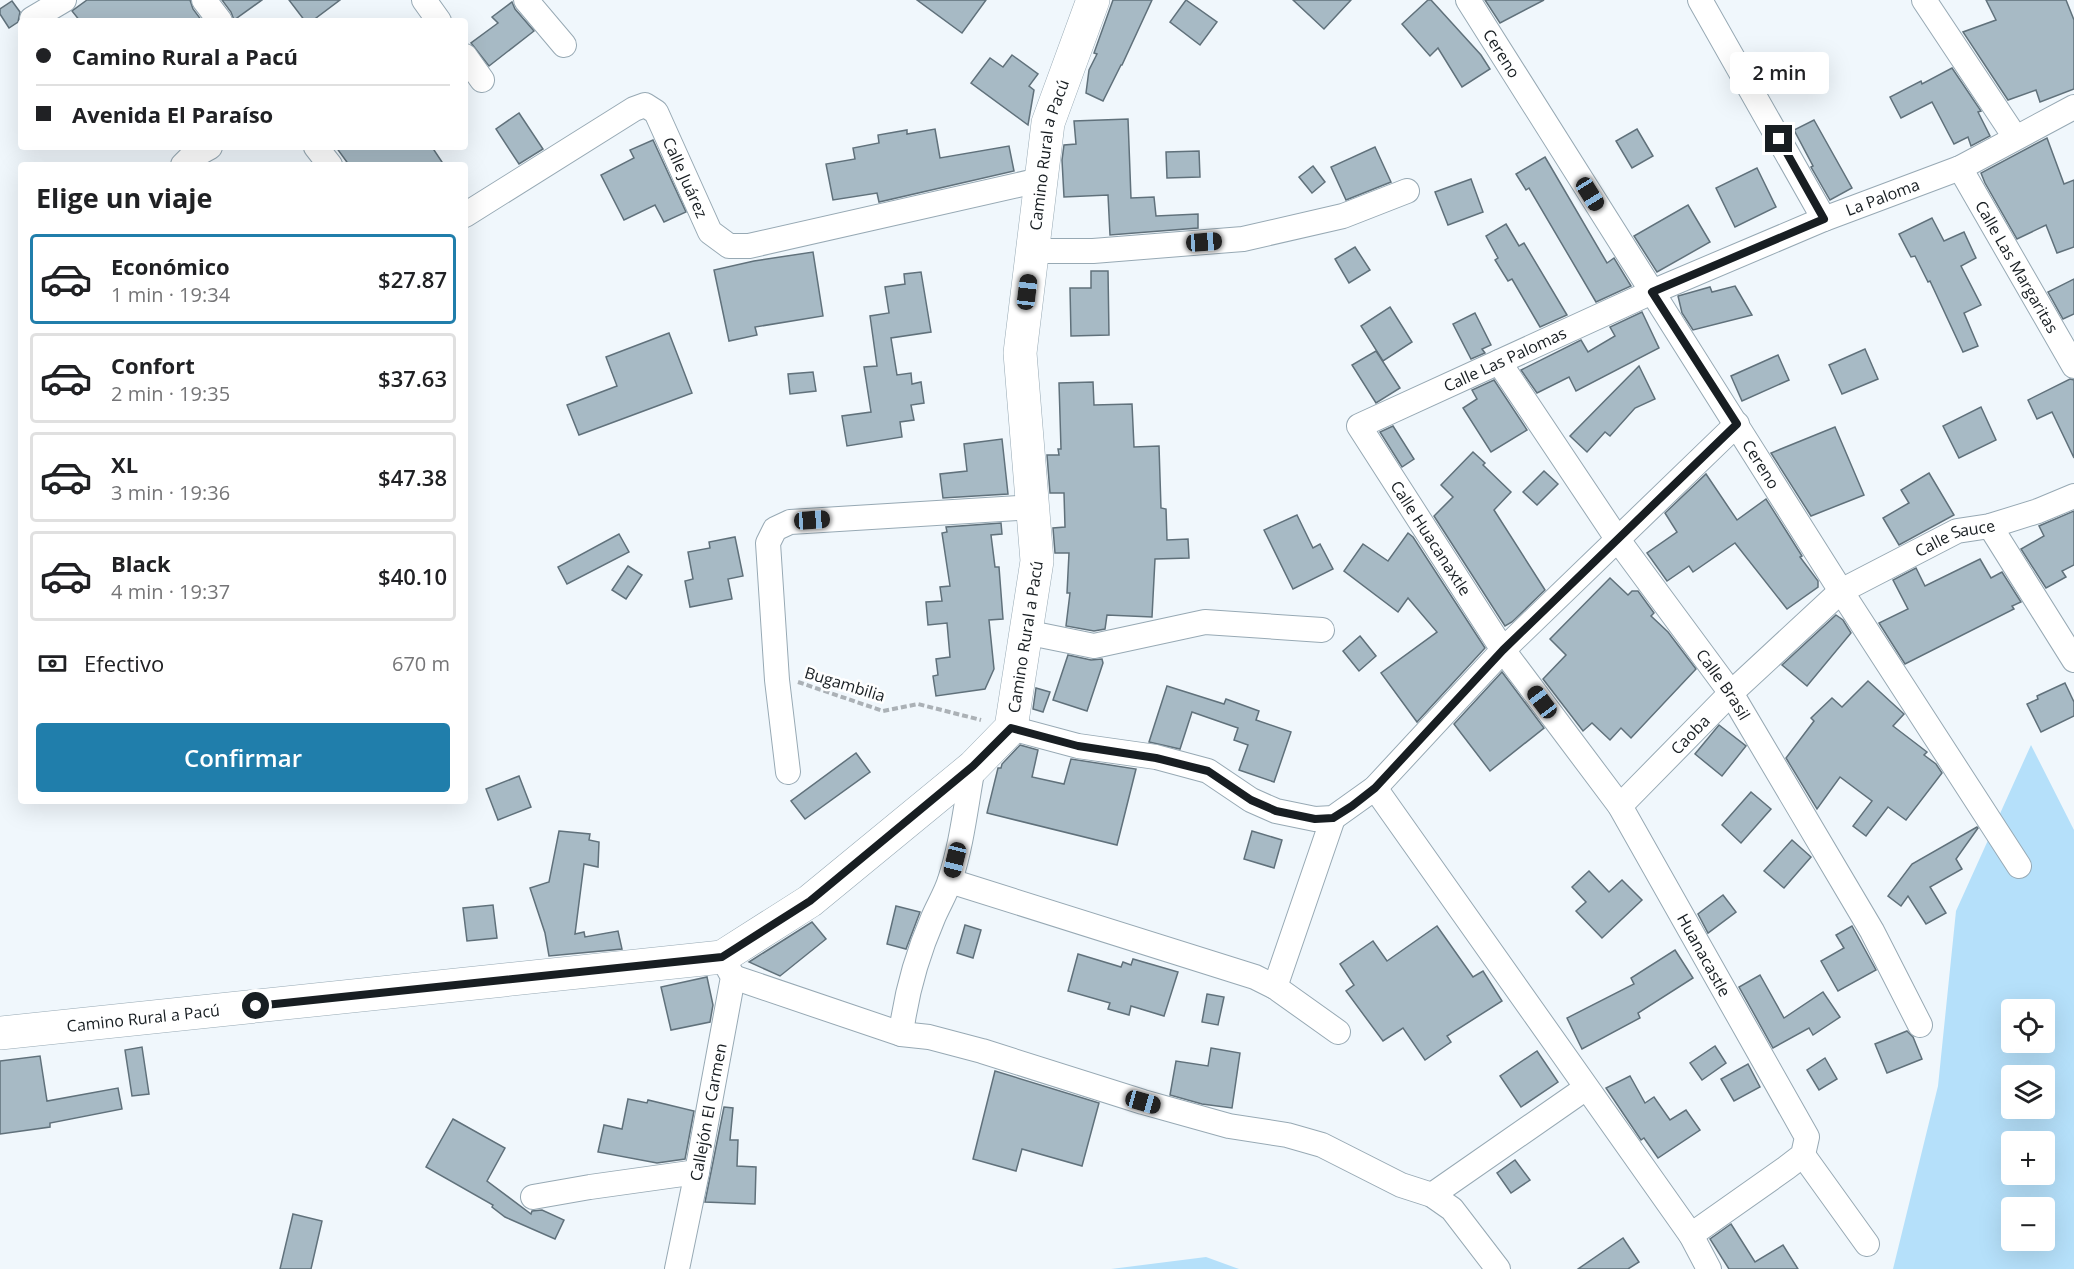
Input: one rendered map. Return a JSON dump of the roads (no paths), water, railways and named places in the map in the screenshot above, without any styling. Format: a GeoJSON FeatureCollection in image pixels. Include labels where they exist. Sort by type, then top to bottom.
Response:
{"type":"FeatureCollection","features":[{"type":"Feature","properties":{"kind":"street"},"geometry":{"type":"LineString","coordinates":[[34,18],[64,0]]}},
{"type":"Feature","properties":{"kind":"street"},"geometry":{"type":"LineString","coordinates":[[204,0],[218,18]]}},
{"type":"Feature","properties":{"kind":"street"},"geometry":{"type":"LineString","coordinates":[[424,0],[437,18]]}},
{"type":"Feature","properties":{"kind":"street"},"geometry":{"type":"LineString","coordinates":[[526,0],[564,45]]}},
{"type":"Feature","properties":{"kind":"street","name":"Camino Rural a Pacú"},"geometry":{"type":"LineString","coordinates":[[0,1033],[727,967],[973,766],[1011,728],[1037,561],[1020,353],[1048,123],[1093,0]]}},
{"type":"Feature","properties":{"kind":"street","name":"Cereno"},"geometry":{"type":"LineString","coordinates":[[1468,0],[1841,591],[2019,866]]}},
{"type":"Feature","properties":{"kind":"street"},"geometry":{"type":"LineString","coordinates":[[1700,0],[1824,219]]}},
{"type":"Feature","properties":{"kind":"street"},"geometry":{"type":"LineString","coordinates":[[1924,0],[2016,137]]}},
{"type":"Feature","properties":{"kind":"street"},"geometry":{"type":"LineString","coordinates":[[468,60],[482,80]]}},
{"type":"Feature","properties":{"kind":"street","name":"Calle Juárez"},"geometry":{"type":"LineString","coordinates":[[468,213],[633,109],[645,105],[656,112],[710,232],[729,246],[749,246],[1041,180]]}},
{"type":"Feature","properties":{"kind":"street","name":"La Paloma"},"geometry":{"type":"LineString","coordinates":[[1652,292],[1824,219],[1960,168],[2074,106]]}},
{"type":"Feature","properties":{"kind":"street"},"geometry":{"type":"LineString","coordinates":[[186,162],[205,150]]}},
{"type":"Feature","properties":{"kind":"street"},"geometry":{"type":"LineString","coordinates":[[318,150],[328,162]]}},
{"type":"Feature","properties":{"kind":"street","name":"Calle Las Margaritas"},"geometry":{"type":"LineString","coordinates":[[1960,168],[2074,366]]}},
{"type":"Feature","properties":{"kind":"street"},"geometry":{"type":"LineString","coordinates":[[1032,251],[1093,251],[1243,239],[1343,216],[1407,191]]}},
{"type":"Feature","properties":{"kind":"street","name":"Calle Las Palomas"},"geometry":{"type":"LineString","coordinates":[[1359,426],[1652,292]]}},
{"type":"Feature","properties":{"kind":"street","name":"Calle Brasil"},"geometry":{"type":"LineString","coordinates":[[1499,362],[1618,540],[1731,693],[1872,931],[1920,1025]]}},
{"type":"Feature","properties":{"kind":"street"},"geometry":{"type":"LineString","coordinates":[[1011,728],[1078,746],[1156,758],[1208,771],[1251,800],[1276,811],[1315,819],[1333,818],[1375,788],[1503,650],[1737,424]]}},
{"type":"Feature","properties":{"kind":"street","name":"Calle Huacanaxtle"},"geometry":{"type":"LineString","coordinates":[[1359,426],[1503,650]]}},
{"type":"Feature","properties":{"kind":"street","name":"Calle Sauce"},"geometry":{"type":"LineString","coordinates":[[1841,591],[1957,531],[1990,526],[2038,511],[2074,496]]}},
{"type":"Feature","properties":{"kind":"street"},"geometry":{"type":"LineString","coordinates":[[788,772],[777,680],[768,543],[775,529],[790,522],[1033,507]]}},
{"type":"Feature","properties":{"kind":"street"},"geometry":{"type":"LineString","coordinates":[[1990,526],[2074,660]]}},
{"type":"Feature","properties":{"kind":"street","name":"Caoba"},"geometry":{"type":"LineString","coordinates":[[1620,806],[1731,693],[1841,591]]}},
{"type":"Feature","properties":{"kind":"street"},"geometry":{"type":"LineString","coordinates":[[1025,632],[1094,646],[1205,622],[1322,630]]}},
{"type":"Feature","properties":{"kind":"street","name":"Huanacastle"},"geometry":{"type":"LineString","coordinates":[[1503,650],[1620,806],[1807,1137],[1803,1155]]}},
{"type":"Feature","properties":{"kind":"street"},"geometry":{"type":"LineString","coordinates":[[901,1034],[912,976],[932,919],[950,881],[973,766]]}},
{"type":"Feature","properties":{"kind":"street"},"geometry":{"type":"LineString","coordinates":[[1375,788],[1690,1235],[1709,1269]]}},
{"type":"Feature","properties":{"kind":"street"},"geometry":{"type":"LineString","coordinates":[[1275,987],[1333,818]]}},
{"type":"Feature","properties":{"kind":"street"},"geometry":{"type":"LineString","coordinates":[[950,881],[1255,976],[1275,987],[1338,1032]]}},
{"type":"Feature","properties":{"kind":"street"},"geometry":{"type":"LineString","coordinates":[[727,967],[901,1034],[929,1037],[982,1051],[1229,1126],[1287,1136],[1322,1145],[1401,1185],[1432,1195],[1452,1209],[1469,1228],[1498,1269]]}},
{"type":"Feature","properties":{"kind":"street","name":"Callejón El Carmen"},"geometry":{"type":"LineString","coordinates":[[676,1269],[697,1172],[727,967]]}},
{"type":"Feature","properties":{"kind":"street"},"geometry":{"type":"LineString","coordinates":[[1432,1195],[1586,1088]]}},
{"type":"Feature","properties":{"kind":"street"},"geometry":{"type":"LineString","coordinates":[[1690,1235],[1803,1155],[1868,1244]]}},
{"type":"Feature","properties":{"kind":"street"},"geometry":{"type":"LineString","coordinates":[[532,1197],[697,1172]]}}]}
